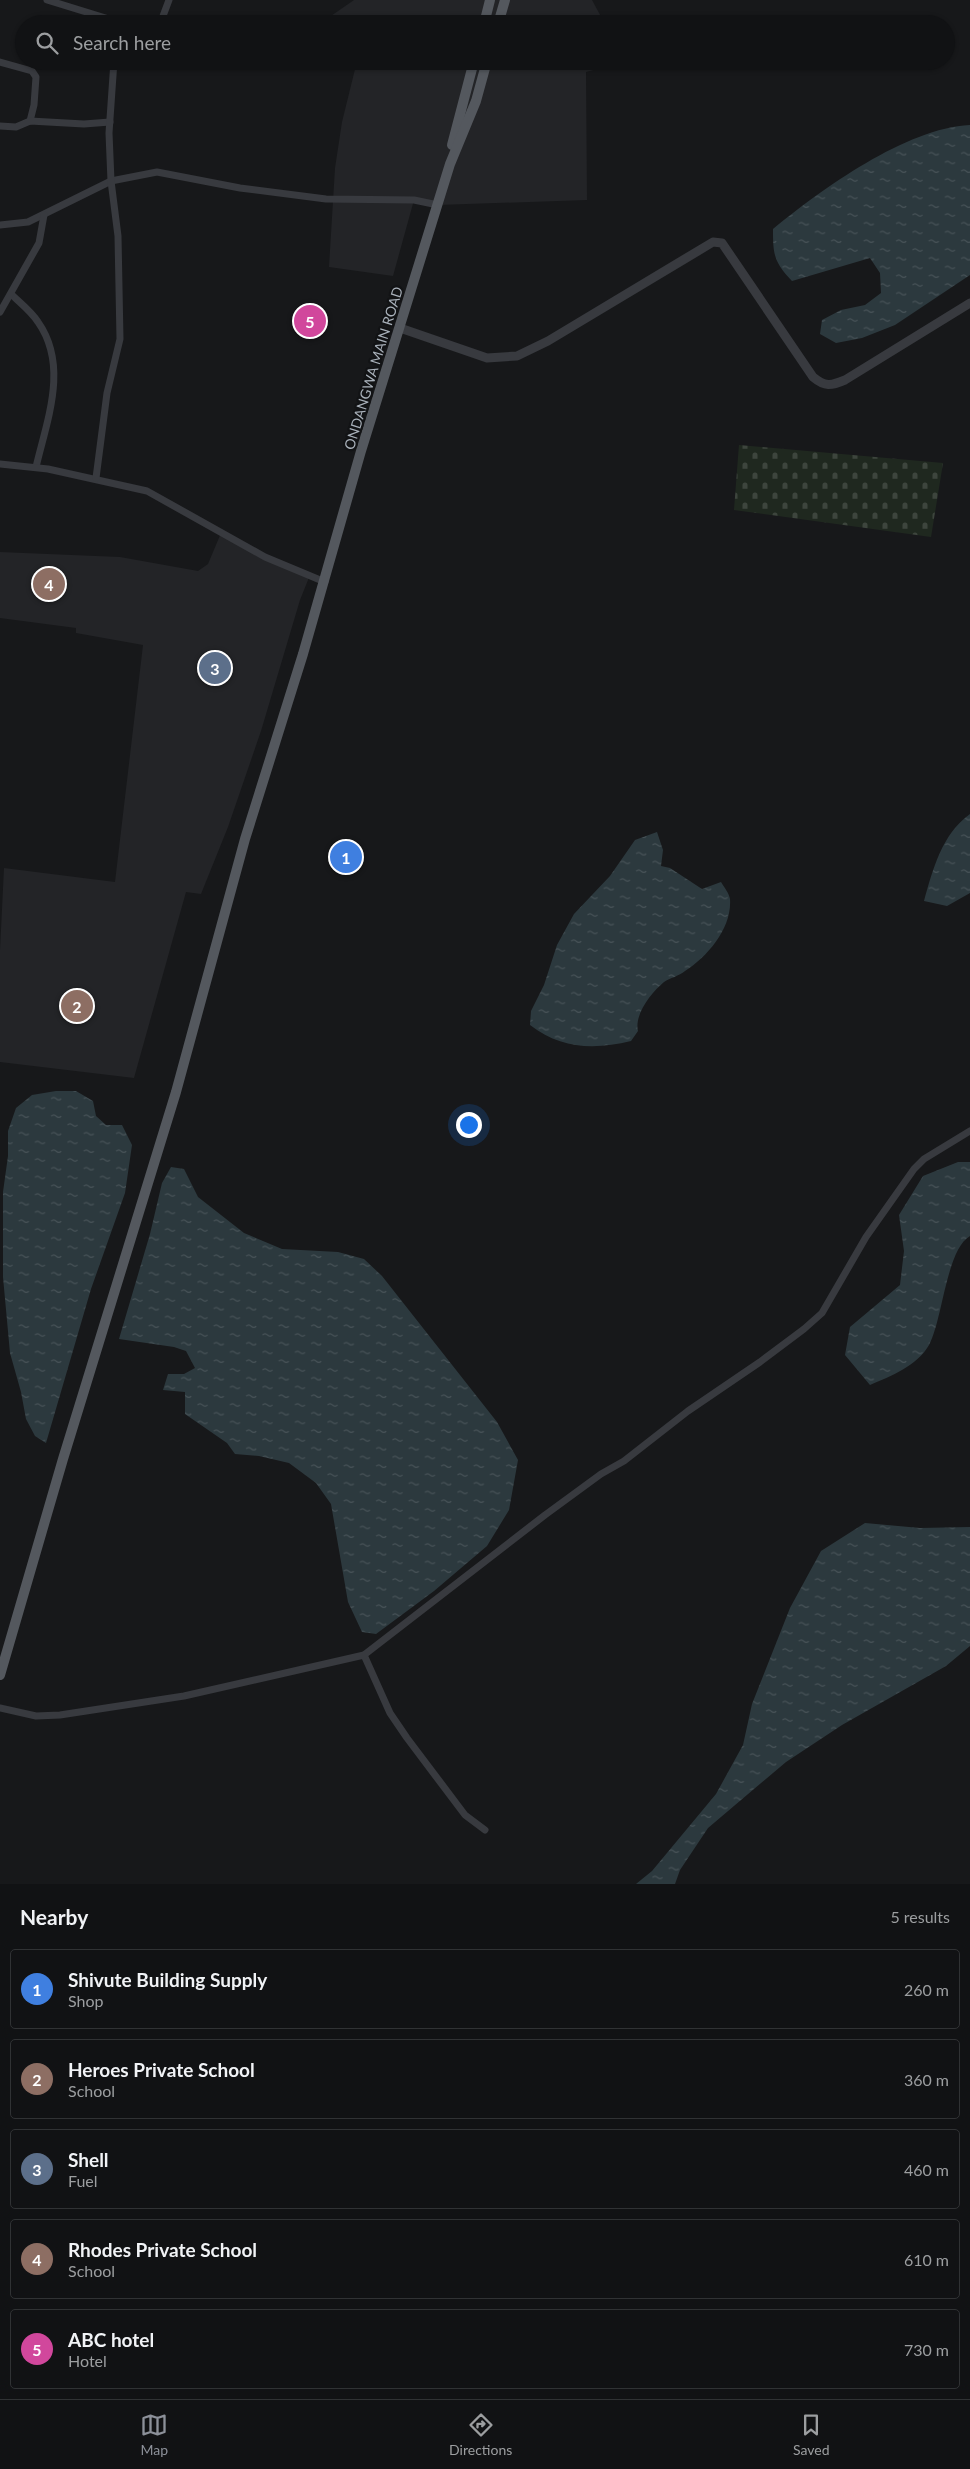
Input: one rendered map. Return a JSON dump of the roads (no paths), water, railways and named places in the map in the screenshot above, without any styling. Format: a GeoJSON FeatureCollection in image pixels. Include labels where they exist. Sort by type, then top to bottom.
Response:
{"type":"FeatureCollection","features":[{"type":"Feature","properties":{"kind":"main road"},"geometry":{"type":"LineString","coordinates":[[486,15],[490,0]]}},
{"type":"Feature","properties":{"kind":"main road"},"geometry":{"type":"LineString","coordinates":[[501,15],[505,0]]}},
{"type":"Feature","properties":{"kind":"main road","name":"ONDANGWA MAIN ROAD"},"geometry":{"type":"LineString","coordinates":[[450,164],[453,141],[472,70]]}},
{"type":"Feature","properties":{"kind":"main road","name":"ONDANGWA MAIN ROAD"},"geometry":{"type":"LineString","coordinates":[[0,1675],[63,1459],[176,1092],[245,839],[325,582],[361,450],[450,164],[476,101],[485,70]]}},
{"type":"Feature","properties":{"kind":"street"},"geometry":{"type":"LineString","coordinates":[[47,0],[95,15]]}},
{"type":"Feature","properties":{"kind":"street"},"geometry":{"type":"LineString","coordinates":[[163,15],[169,0]]}},
{"type":"Feature","properties":{"kind":"street"},"geometry":{"type":"LineString","coordinates":[[0,62],[15,66]]}},
{"type":"Feature","properties":{"kind":"street"},"geometry":{"type":"LineString","coordinates":[[28,70],[32,71],[36,77],[34,105],[30,121]]}},
{"type":"Feature","properties":{"kind":"street"},"geometry":{"type":"LineString","coordinates":[[96,478],[107,393],[120,339],[118,236],[111,181],[110,122],[113,70]]}},
{"type":"Feature","properties":{"kind":"street"},"geometry":{"type":"LineString","coordinates":[[0,126],[16,127],[30,121],[84,124],[110,122]]}},
{"type":"Feature","properties":{"kind":"street"},"geometry":{"type":"LineString","coordinates":[[0,225],[28,222],[111,181],[158,172],[240,188],[326,199],[414,200],[438,205]]}},
{"type":"Feature","properties":{"kind":"street"},"geometry":{"type":"LineString","coordinates":[[0,312],[39,243],[44,215]]}},
{"type":"Feature","properties":{"kind":"street"},"geometry":{"type":"LineString","coordinates":[[400,328],[487,358],[517,356],[548,341],[713,242],[722,243],[813,377],[823,385],[834,385],[970,303]]}},
{"type":"Feature","properties":{"kind":"street"},"geometry":{"type":"LineString","coordinates":[[11,294],[38,322],[51,348],[53,359],[53,390],[36,467]]}},
{"type":"Feature","properties":{"kind":"street"},"geometry":{"type":"LineString","coordinates":[[0,464],[36,467],[96,478],[146,491],[265,556],[325,582]]}},
{"type":"Feature","properties":{"kind":"street"},"geometry":{"type":"LineString","coordinates":[[0,1708],[36,1716],[60,1715],[184,1696],[364,1655],[545,1515],[601,1474],[624,1461],[688,1411],[760,1362],[804,1329],[822,1313],[833,1297],[866,1237],[914,1168],[924,1158],[970,1131]]}},
{"type":"Feature","properties":{"kind":"street"},"geometry":{"type":"LineString","coordinates":[[364,1655],[390,1713],[407,1738],[465,1815],[485,1830]]}},
{"type":"Feature","properties":{"kind":"water"},"geometry":{"type":"Polygon","coordinates":[[[970,125],[970,275],[895,325],[862,338],[836,343],[820,334],[822,320],[841,310],[865,305],[881,293],[880,273],[870,258],[792,281],[781,269],[776,258],[773,245],[773,229],[840,179],[892,149],[919,137],[945,129],[970,125]]]}},
{"type":"Feature","properties":{"kind":"water"},"geometry":{"type":"Polygon","coordinates":[[[970,814],[970,893],[947,906],[924,901],[940,853],[952,832],[970,814]]]}},
{"type":"Feature","properties":{"kind":"water"},"geometry":{"type":"Polygon","coordinates":[[[657,832],[663,850],[661,866],[670,868],[702,889],[721,882],[728,892],[730,910],[723,931],[710,949],[694,965],[683,973],[664,982],[654,991],[641,1011],[637,1024],[638,1031],[631,1041],[604,1046],[578,1045],[554,1039],[542,1033],[530,1025],[531,1011],[544,985],[557,945],[574,914],[610,876],[635,840],[657,832]]]}},
{"type":"Feature","properties":{"kind":"water"},"geometry":{"type":"Polygon","coordinates":[[[56,1091],[76,1091],[93,1101],[96,1116],[106,1125],[122,1125],[132,1145],[125,1193],[91,1289],[46,1443],[35,1436],[26,1419],[21,1392],[10,1353],[3,1277],[3,1192],[8,1156],[8,1131],[16,1108],[32,1095],[56,1091]]]}},
{"type":"Feature","properties":{"kind":"water"},"geometry":{"type":"Polygon","coordinates":[[[958,1162],[970,1162],[970,1236],[955,1255],[934,1333],[924,1352],[911,1365],[870,1385],[845,1355],[850,1327],[900,1285],[904,1251],[899,1215],[923,1176],[958,1162]]]}},
{"type":"Feature","properties":{"kind":"water"},"geometry":{"type":"Polygon","coordinates":[[[171,1167],[184,1169],[198,1197],[244,1233],[282,1249],[338,1252],[364,1259],[382,1276],[497,1422],[518,1460],[509,1510],[487,1546],[434,1591],[376,1634],[362,1632],[348,1602],[331,1504],[316,1483],[289,1463],[259,1456],[235,1454],[227,1443],[185,1414],[185,1392],[163,1390],[168,1374],[184,1374],[195,1368],[186,1351],[174,1347],[119,1339],[150,1234],[162,1183],[171,1167]]]}},
{"type":"Feature","properties":{"kind":"water"},"geometry":{"type":"Polygon","coordinates":[[[865,1523],[920,1528],[970,1527],[970,1646],[946,1666],[842,1725],[786,1762],[708,1828],[680,1870],[675,1884],[636,1884],[652,1871],[716,1794],[743,1745],[752,1704],[790,1608],[821,1551],[865,1523]]]}},
{"type":"Feature","properties":{"kind":"place","name":"ABC hotel"},"geometry":{"type":"Point","coordinates":[310,321]}},
{"type":"Feature","properties":{"kind":"place","name":"Rhodes Private School"},"geometry":{"type":"Point","coordinates":[49,584]}},
{"type":"Feature","properties":{"kind":"place","name":"Shell"},"geometry":{"type":"Point","coordinates":[215,668]}},
{"type":"Feature","properties":{"kind":"place","name":"Shivute Building Supply"},"geometry":{"type":"Point","coordinates":[346,857]}},
{"type":"Feature","properties":{"kind":"place","name":"Heroes Private School"},"geometry":{"type":"Point","coordinates":[77,1006]}}]}
